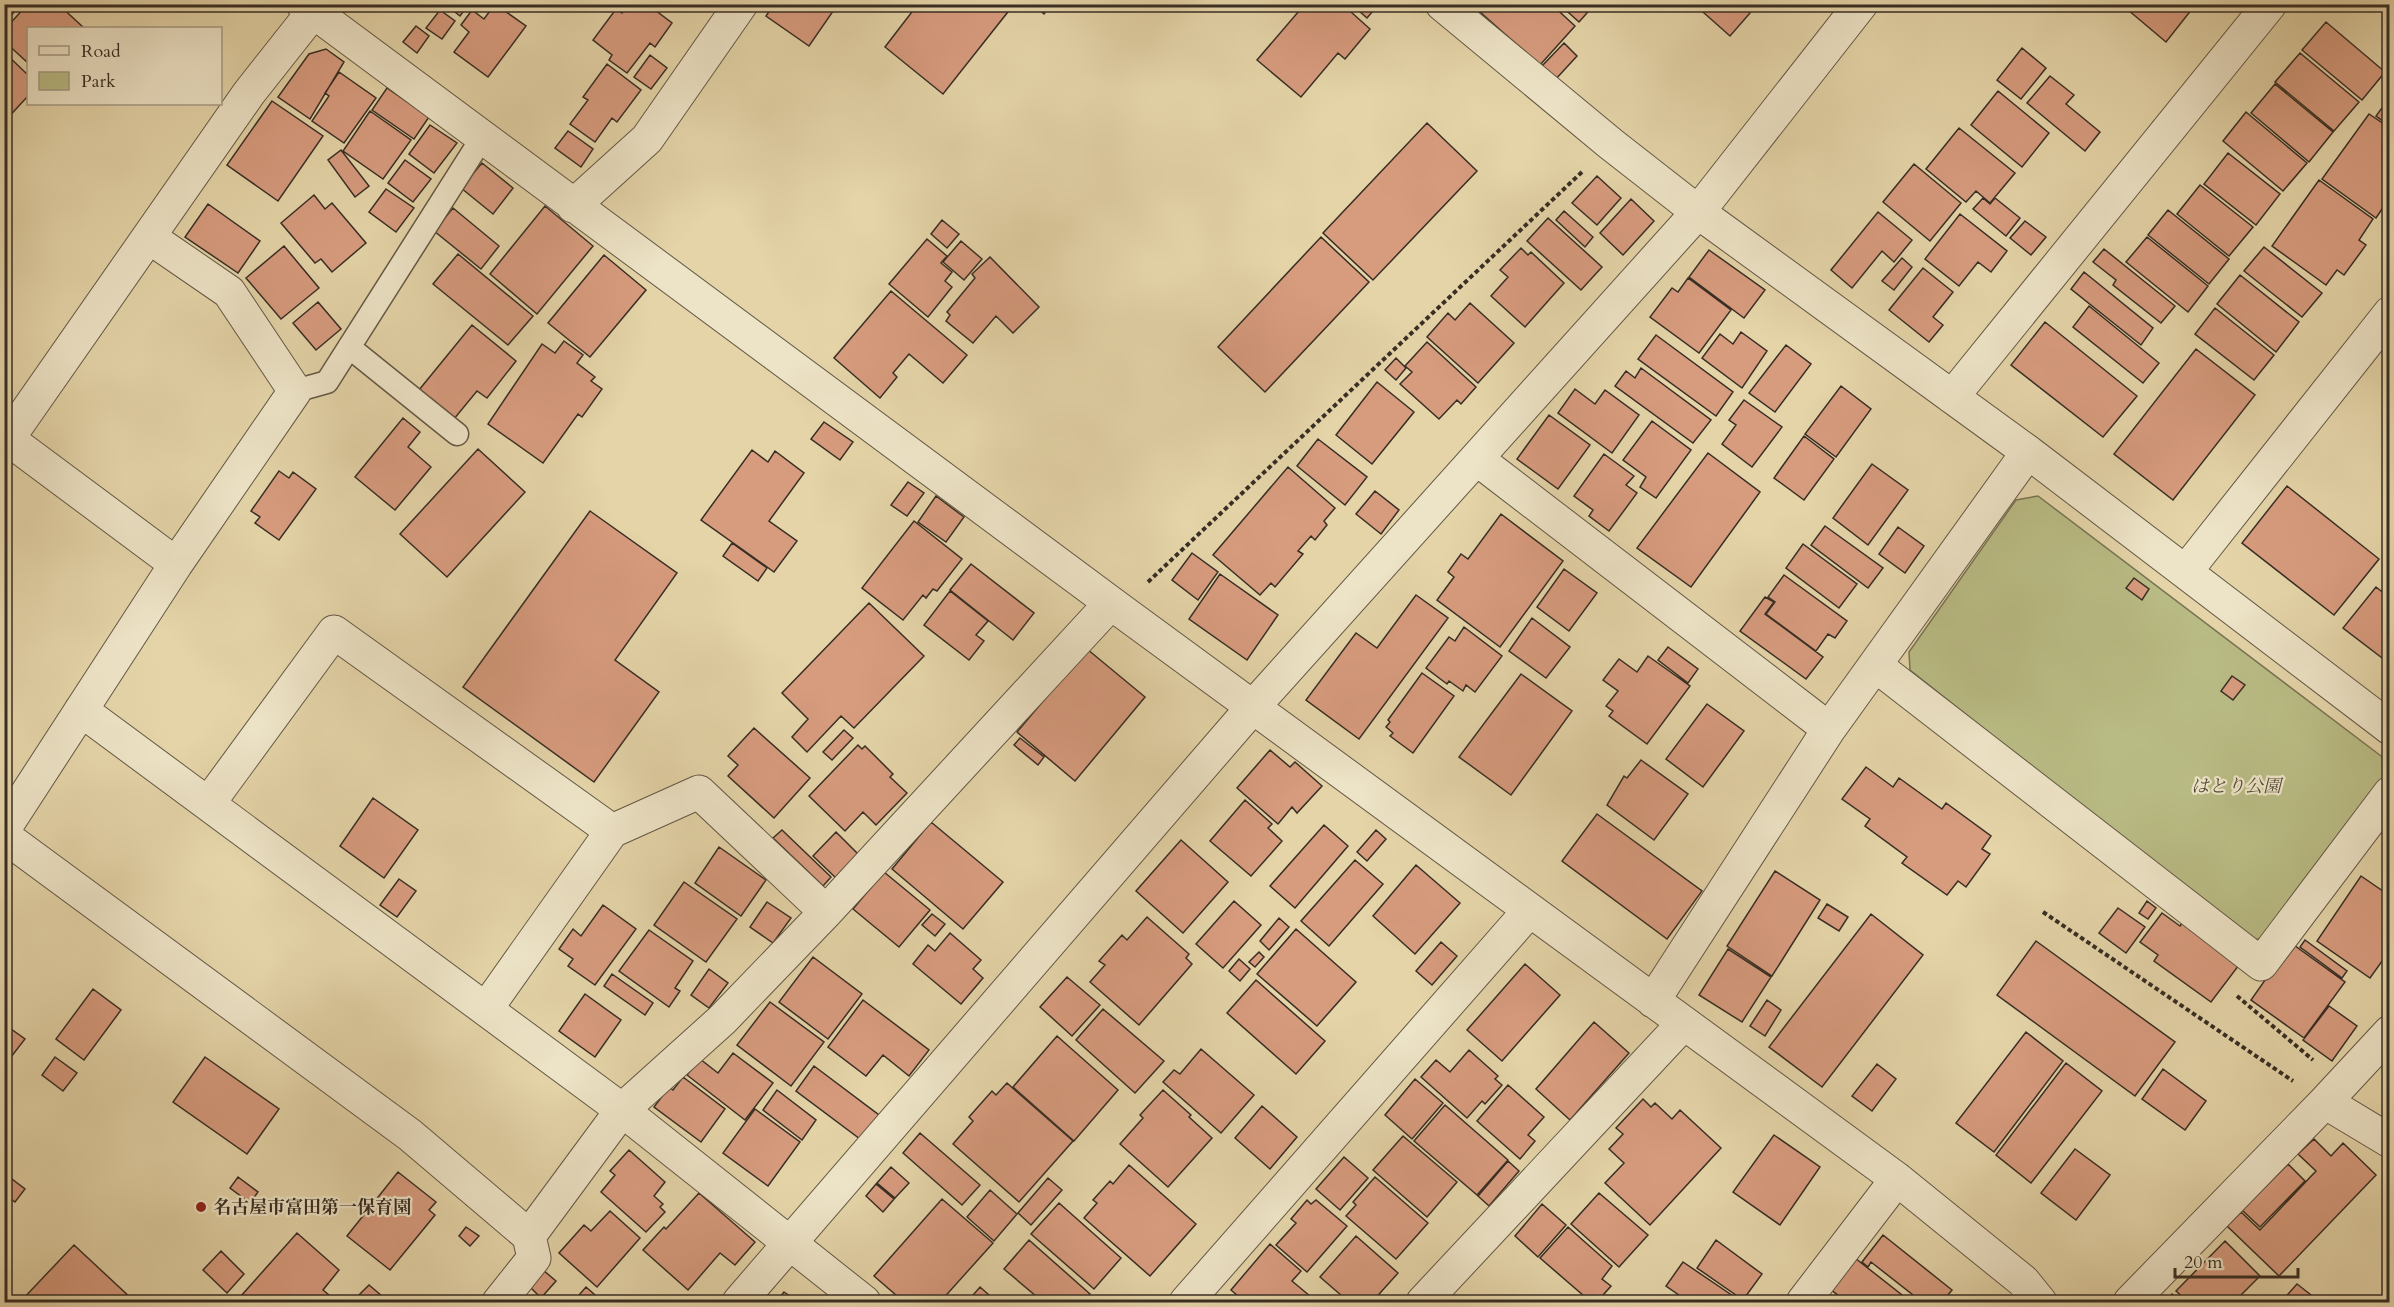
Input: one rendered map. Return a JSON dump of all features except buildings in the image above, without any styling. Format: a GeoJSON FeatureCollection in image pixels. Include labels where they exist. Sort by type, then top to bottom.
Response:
{"type":"FeatureCollection","features":[{"type":"Feature","properties":{"kind":"street"},"geometry":{"type":"LineString","coordinates":[[573,206],[647,139],[741,4]]}},
{"type":"Feature","properties":{"kind":"street"},"geometry":{"type":"LineString","coordinates":[[1442,4],[1611,144],[1698,212],[2028,452],[2390,728]]}},
{"type":"Feature","properties":{"kind":"street"},"geometry":{"type":"LineString","coordinates":[[739,1302],[1252,708],[1698,212],[1861,4]]}},
{"type":"Feature","properties":{"kind":"street"},"geometry":{"type":"LineString","coordinates":[[1952,397],[2270,4]]}},
{"type":"Feature","properties":{"kind":"street"},"geometry":{"type":"LineString","coordinates":[[176,564],[6,440],[308,8],[1252,708],[1897,1179],[2023,1281],[2040,1302]]}},
{"type":"Feature","properties":{"kind":"street"},"geometry":{"type":"LineString","coordinates":[[4,829],[176,564],[295,391],[229,292],[149,237]]}},
{"type":"Feature","properties":{"kind":"street"},"geometry":{"type":"LineString","coordinates":[[2186,571],[2390,313]]}},
{"type":"Feature","properties":{"kind":"street"},"geometry":{"type":"LineString","coordinates":[[1653,1001],[1829,729],[2028,452]]}},
{"type":"Feature","properties":{"kind":"street"},"geometry":{"type":"LineString","coordinates":[[1477,459],[1829,729]]}},
{"type":"Feature","properties":{"kind":"street"},"geometry":{"type":"LineString","coordinates":[[529,1236],[622,1110],[722,1020],[1115,606]]}},
{"type":"Feature","properties":{"kind":"street"},"geometry":{"type":"LineString","coordinates":[[208,804],[334,632],[612,831]]}},
{"type":"Feature","properties":{"kind":"street"},"geometry":{"type":"LineString","coordinates":[[1875,665],[2261,964],[2390,793]]}},
{"type":"Feature","properties":{"kind":"street"},"geometry":{"type":"LineString","coordinates":[[81,710],[622,1110],[864,1302]]}},
{"type":"Feature","properties":{"kind":"street"},"geometry":{"type":"LineString","coordinates":[[486,1009],[612,831],[699,792],[826,912]]}},
{"type":"Feature","properties":{"kind":"street"},"geometry":{"type":"LineString","coordinates":[[4,836],[410,1135],[529,1236],[534,1258],[499,1302]]}},
{"type":"Feature","properties":{"kind":"street"},"geometry":{"type":"LineString","coordinates":[[1186,1302],[1529,910]]}},
{"type":"Feature","properties":{"kind":"street"},"geometry":{"type":"LineString","coordinates":[[1423,1302],[1683,1024]]}},
{"type":"Feature","properties":{"kind":"street"},"geometry":{"type":"LineString","coordinates":[[2130,1302],[2390,1032]]}},
{"type":"Feature","properties":{"kind":"street"},"geometry":{"type":"LineString","coordinates":[[2333,1093],[2390,1141]]}},
{"type":"Feature","properties":{"kind":"street"},"geometry":{"type":"LineString","coordinates":[[1803,1302],[1897,1179]]}},
{"type":"Feature","properties":{"kind":"lane"},"geometry":{"type":"LineString","coordinates":[[295,391],[327,382],[482,138]]}},
{"type":"Feature","properties":{"kind":"lane"},"geometry":{"type":"LineString","coordinates":[[349,347],[457,434]]}},
{"type":"Feature","properties":{"kind":"path"},"geometry":{"type":"LineString","coordinates":[[1115,606],[1611,144]]}},
{"type":"Feature","properties":{"kind":"path"},"geometry":{"type":"LineString","coordinates":[[2043,912],[2333,1093]]}},
{"type":"Feature","properties":{"kind":"path"},"geometry":{"type":"LineString","coordinates":[[2261,964],[2236,997],[2333,1093]]}},
{"type":"Feature","properties":{"kind":"green space","name":"はとり公園"},"geometry":{"type":"Polygon","coordinates":[[[2038,496],[2389,762],[2389,779],[2267,938],[2250,940],[1910,670],[1909,652],[2016,500],[2038,496]]]}},
{"type":"Feature","properties":{"kind":"place","name":"名古屋市富田第一保育園"},"geometry":{"type":"Point","coordinates":[201,1207]}}]}
